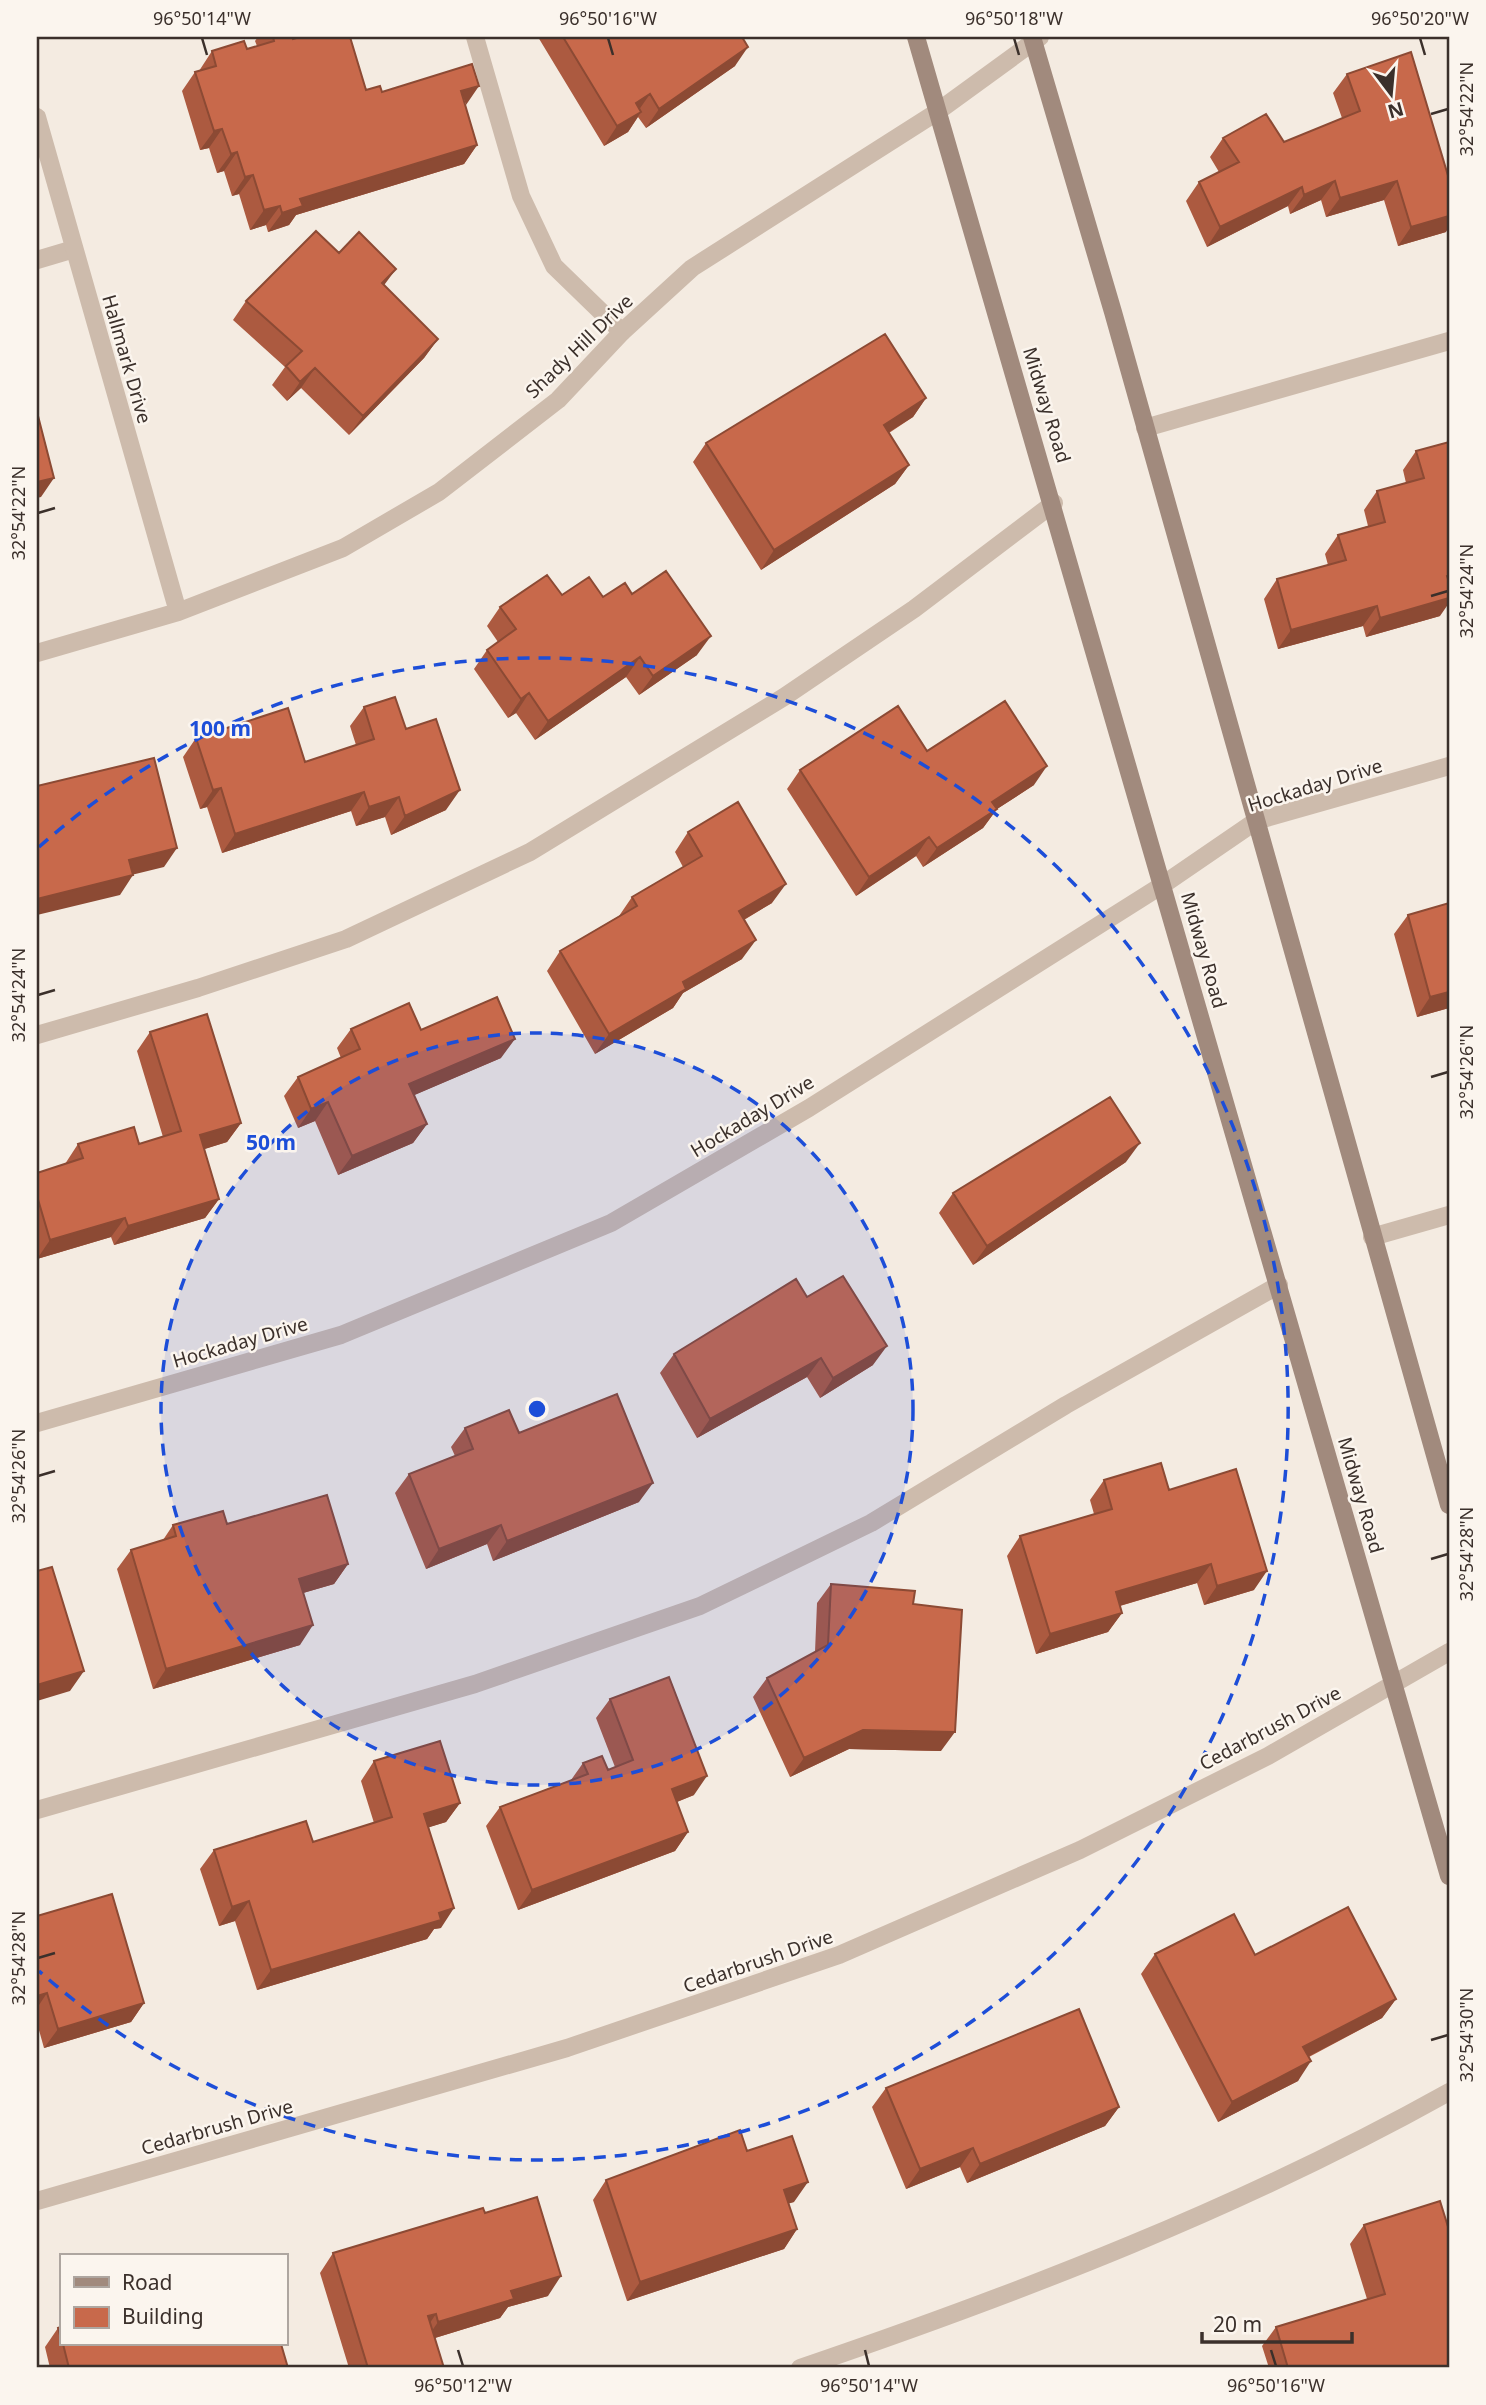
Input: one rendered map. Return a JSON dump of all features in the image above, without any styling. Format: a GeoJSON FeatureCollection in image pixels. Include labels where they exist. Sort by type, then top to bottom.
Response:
{"type":"FeatureCollection","features":[{"type":"Feature","properties":{"kind":"main road","name":"Midway Road"},"geometry":{"type":"LineString","coordinates":[[916,37],[1054,503],[1449,1876]]}},
{"type":"Feature","properties":{"kind":"main road"},"geometry":{"type":"LineString","coordinates":[[1035,38],[1449,1505]]}},
{"type":"Feature","properties":{"kind":"street"},"geometry":{"type":"LineString","coordinates":[[475,37],[521,196],[554,266],[622,332]]}},
{"type":"Feature","properties":{"kind":"street","name":"Shady Hill Drive"},"geometry":{"type":"LineString","coordinates":[[37,653],[178,612],[343,548],[439,492],[558,400],[622,332],[692,268],[937,112],[1035,38]]}},
{"type":"Feature","properties":{"kind":"street","name":"Hallmark Drive"},"geometry":{"type":"LineString","coordinates":[[37,117],[178,612]]}},
{"type":"Feature","properties":{"kind":"street"},"geometry":{"type":"LineString","coordinates":[[37,260],[74,249]]}},
{"type":"Feature","properties":{"kind":"street"},"geometry":{"type":"LineString","coordinates":[[1146,428],[1449,341]]}},
{"type":"Feature","properties":{"kind":"street"},"geometry":{"type":"LineString","coordinates":[[37,1035],[198,988],[346,939],[530,852],[784,697],[914,609],[1054,503]]}},
{"type":"Feature","properties":{"kind":"street","name":"Hockaday Drive"},"geometry":{"type":"LineString","coordinates":[[37,1423],[341,1335],[611,1223],[809,1108],[1164,884],[1256,821],[1449,766]]}},
{"type":"Feature","properties":{"kind":"street"},"geometry":{"type":"LineString","coordinates":[[1373,1237],[1449,1215]]}},
{"type":"Feature","properties":{"kind":"street"},"geometry":{"type":"LineString","coordinates":[[37,1810],[475,1684],[700,1606],[871,1522],[1066,1405],[1279,1285]]}},
{"type":"Feature","properties":{"kind":"street","name":"Cedarbrush Drive"},"geometry":{"type":"LineString","coordinates":[[37,2201],[567,2048],[839,1955],[1080,1850],[1268,1756],[1449,1653]]}},
{"type":"Feature","properties":{"kind":"street"},"geometry":{"type":"LineString","coordinates":[[800,2368],[962,2313],[1108,2256],[1277,2180],[1449,2092]]}},
{"type":"Feature","properties":{"kind":"building"},"geometry":{"type":"Polygon","coordinates":[[[273,37],[350,37],[366,90],[380,86],[382,92],[472,64],[479,86],[461,91],[477,145],[300,199],[303,206],[282,213],[280,206],[264,210],[253,175],[245,177],[237,152],[231,154],[222,129],[214,131],[195,72],[216,66],[212,51],[244,41],[247,49],[274,41],[273,37]]]}},
{"type":"Feature","properties":{"kind":"building"},"geometry":{"type":"Polygon","coordinates":[[[563,37],[742,37],[748,47],[659,109],[650,94],[636,103],[641,112],[617,126],[563,37]]]}},
{"type":"Feature","properties":{"kind":"building"},"geometry":{"type":"Polygon","coordinates":[[[1411,52],[1449,179],[1449,216],[1411,227],[1397,181],[1340,198],[1335,181],[1304,195],[1302,187],[1220,227],[1199,182],[1239,162],[1223,138],[1266,114],[1284,142],[1360,111],[1347,74],[1411,52]]]}},
{"type":"Feature","properties":{"kind":"building"},"geometry":{"type":"Polygon","coordinates":[[[316,231],[339,253],[359,232],[396,269],[382,283],[438,339],[363,416],[315,368],[300,382],[286,366],[302,351],[246,301],[316,231]]]}},
{"type":"Feature","properties":{"kind":"building"},"geometry":{"type":"Polygon","coordinates":[[[885,334],[926,398],[884,425],[909,465],[774,550],[706,443],[885,334]]]}},
{"type":"Feature","properties":{"kind":"building"},"geometry":{"type":"Polygon","coordinates":[[[37,412],[54,478],[37,482],[37,412]]]}},
{"type":"Feature","properties":{"kind":"building"},"geometry":{"type":"Polygon","coordinates":[[[1449,442],[1449,598],[1380,618],[1377,606],[1291,630],[1277,579],[1346,560],[1338,535],[1385,522],[1377,491],[1424,478],[1416,451],[1449,442]]]}},
{"type":"Feature","properties":{"kind":"building"},"geometry":{"type":"Polygon","coordinates":[[[666,571],[711,636],[653,676],[640,657],[548,721],[529,693],[521,699],[487,650],[516,629],[500,607],[547,575],[562,595],[589,577],[603,597],[625,583],[632,594],[666,571]]]}},
{"type":"Feature","properties":{"kind":"building"},"geometry":{"type":"Polygon","coordinates":[[[395,697],[406,729],[436,719],[460,790],[405,816],[399,797],[369,807],[364,792],[235,834],[221,788],[213,790],[196,738],[288,708],[305,762],[374,739],[364,707],[395,697]]]}},
{"type":"Feature","properties":{"kind":"building"},"geometry":{"type":"Polygon","coordinates":[[[1005,701],[1047,766],[992,802],[997,809],[937,848],[929,837],[869,877],[800,770],[898,706],[927,751],[1005,701]]]}},
{"type":"Feature","properties":{"kind":"building"},"geometry":{"type":"Polygon","coordinates":[[[154,758],[177,848],[129,860],[133,875],[37,899],[37,786],[154,758]]]}},
{"type":"Feature","properties":{"kind":"building"},"geometry":{"type":"Polygon","coordinates":[[[738,802],[786,884],[739,911],[756,940],[683,982],[686,989],[609,1034],[560,951],[637,906],[632,897],[702,856],[688,832],[738,802]]]}},
{"type":"Feature","properties":{"kind":"building"},"geometry":{"type":"Polygon","coordinates":[[[1449,903],[1449,992],[1430,997],[1408,915],[1449,903]]]}},
{"type":"Feature","properties":{"kind":"building"},"geometry":{"type":"Polygon","coordinates":[[[497,997],[515,1039],[409,1084],[427,1124],[352,1156],[328,1102],[311,1109],[298,1077],[360,1049],[351,1029],[409,1003],[421,1030],[497,997]]]}},
{"type":"Feature","properties":{"kind":"building"},"geometry":{"type":"Polygon","coordinates":[[[207,1014],[241,1123],[200,1135],[219,1199],[128,1226],[125,1218],[50,1240],[37,1196],[37,1173],[83,1158],[78,1144],[134,1127],[139,1144],[181,1131],[150,1032],[207,1014]]]}},
{"type":"Feature","properties":{"kind":"building"},"geometry":{"type":"Polygon","coordinates":[[[1110,1097],[1140,1143],[987,1246],[953,1193],[1110,1097]]]}},
{"type":"Feature","properties":{"kind":"building"},"geometry":{"type":"Polygon","coordinates":[[[843,1276],[887,1346],[833,1378],[821,1358],[710,1419],[674,1354],[796,1279],[807,1297],[843,1276]]]}},
{"type":"Feature","properties":{"kind":"building"},"geometry":{"type":"Polygon","coordinates":[[[617,1394],[653,1483],[507,1541],[501,1525],[439,1549],[409,1474],[473,1449],[465,1428],[509,1410],[519,1433],[617,1394]]]}},
{"type":"Feature","properties":{"kind":"building"},"geometry":{"type":"Polygon","coordinates":[[[1161,1463],[1169,1490],[1236,1469],[1267,1571],[1217,1586],[1211,1564],[1116,1592],[1122,1613],[1050,1634],[1020,1536],[1112,1509],[1104,1480],[1161,1463]]]}},
{"type":"Feature","properties":{"kind":"building"},"geometry":{"type":"Polygon","coordinates":[[[327,1495],[348,1564],[299,1579],[313,1625],[166,1669],[131,1550],[176,1536],[173,1525],[223,1511],[227,1524],[327,1495]]]}},
{"type":"Feature","properties":{"kind":"building"},"geometry":{"type":"Polygon","coordinates":[[[52,1567],[84,1671],[37,1685],[37,1571],[52,1567]]]}},
{"type":"Feature","properties":{"kind":"building"},"geometry":{"type":"Polygon","coordinates":[[[831,1584],[915,1591],[913,1604],[962,1610],[955,1732],[863,1730],[804,1758],[767,1678],[828,1645],[831,1584]]]}},
{"type":"Feature","properties":{"kind":"building"},"geometry":{"type":"Polygon","coordinates":[[[669,1677],[707,1776],[672,1789],[688,1832],[532,1890],[500,1807],[588,1774],[583,1763],[602,1756],[608,1770],[633,1760],[610,1699],[669,1677]]]}},
{"type":"Feature","properties":{"kind":"building"},"geometry":{"type":"Polygon","coordinates":[[[440,1741],[460,1803],[424,1814],[454,1908],[439,1913],[441,1920],[271,1970],[249,1901],[232,1907],[214,1850],[306,1821],[313,1842],[392,1817],[374,1761],[440,1741]]]}},
{"type":"Feature","properties":{"kind":"building"},"geometry":{"type":"Polygon","coordinates":[[[112,1894],[144,2003],[58,2029],[47,1993],[37,1996],[37,1916],[112,1894]]]}},
{"type":"Feature","properties":{"kind":"building"},"geometry":{"type":"Polygon","coordinates":[[[1348,1907],[1396,1999],[1303,2047],[1311,2061],[1232,2102],[1155,1954],[1234,1914],[1255,1955],[1348,1907]]]}},
{"type":"Feature","properties":{"kind":"building"},"geometry":{"type":"Polygon","coordinates":[[[1079,2009],[1119,2107],[980,2164],[973,2148],[920,2169],[886,2088],[1079,2009]]]}},
{"type":"Feature","properties":{"kind":"building"},"geometry":{"type":"Polygon","coordinates":[[[740,2130],[747,2151],[792,2136],[808,2182],[784,2190],[797,2229],[640,2282],[606,2180],[740,2130]]]}},
{"type":"Feature","properties":{"kind":"building"},"geometry":{"type":"Polygon","coordinates":[[[537,2197],[561,2276],[511,2291],[514,2299],[438,2322],[436,2314],[428,2316],[444,2368],[368,2368],[333,2253],[483,2208],[485,2213],[537,2197]]]}},
{"type":"Feature","properties":{"kind":"building"},"geometry":{"type":"Polygon","coordinates":[[[1440,2201],[1449,2230],[1449,2366],[1288,2368],[1276,2327],[1385,2294],[1364,2225],[1440,2201]]]}},
{"type":"Feature","properties":{"kind":"building"},"geometry":{"type":"Polygon","coordinates":[[[64,2346],[282,2346],[288,2368],[69,2368],[64,2346]]]}}]}
